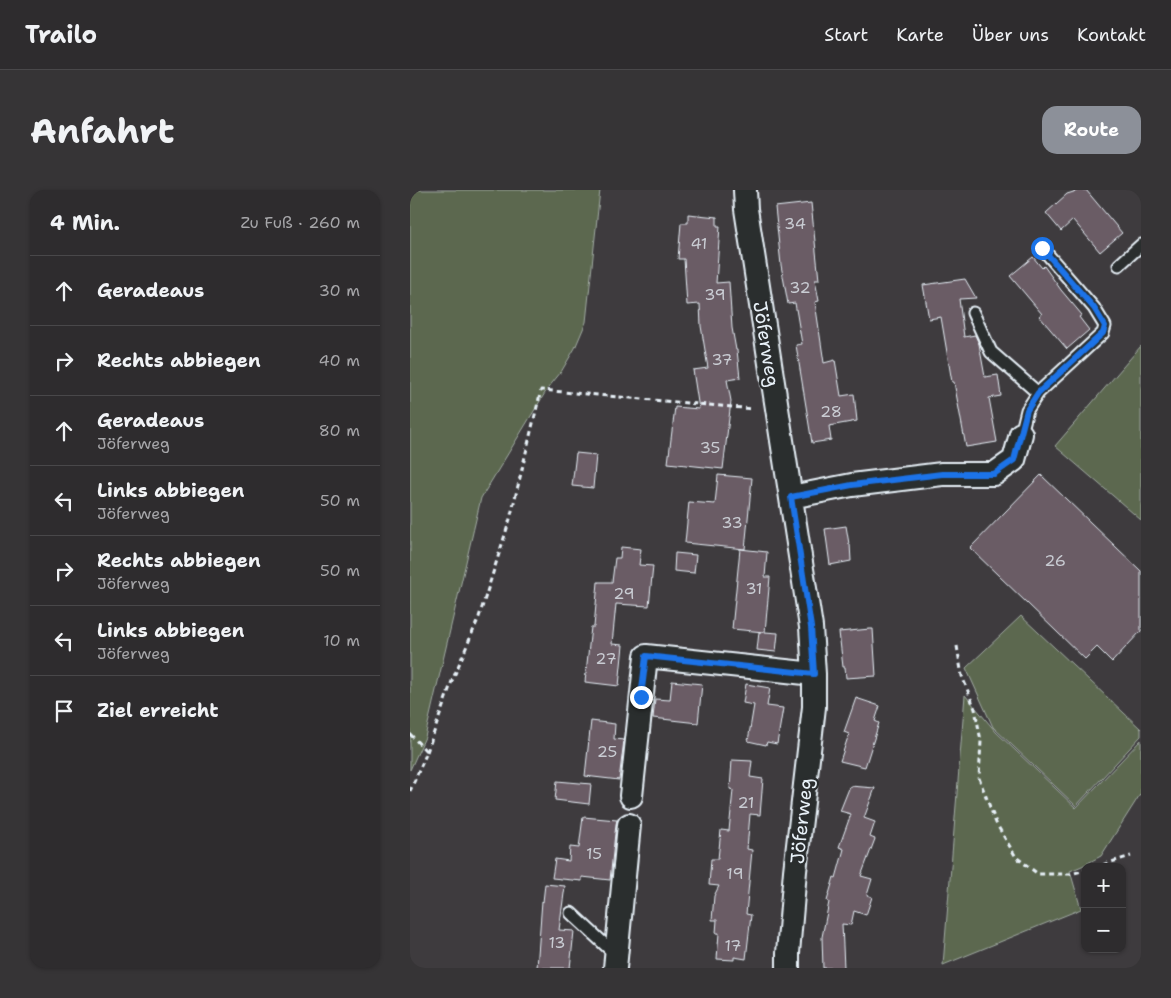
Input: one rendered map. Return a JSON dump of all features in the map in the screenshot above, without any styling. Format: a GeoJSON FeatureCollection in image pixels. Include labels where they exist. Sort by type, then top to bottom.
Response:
{"type":"FeatureCollection","features":[{"type":"Feature","properties":{"kind":"street","name":"Jöferweg"},"geometry":{"type":"LineString","coordinates":[[745,190],[746,209],[811,627],[814,674],[814,708],[795,871],[788,968]]}},
{"type":"Feature","properties":{"kind":"street"},"geometry":{"type":"LineString","coordinates":[[791,497],[852,485],[942,474],[994,474],[1014,460],[1021,434]]}},
{"type":"Feature","properties":{"kind":"street"},"geometry":{"type":"LineString","coordinates":[[631,796],[646,656],[814,674]]}},
{"type":"Feature","properties":{"kind":"street"},"geometry":{"type":"LineString","coordinates":[[615,962],[629,826]]}},
{"type":"Feature","properties":{"kind":"lane"},"geometry":{"type":"LineString","coordinates":[[1120,265],[1141,245]]}},
{"type":"Feature","properties":{"kind":"lane"},"geometry":{"type":"LineString","coordinates":[[1021,434],[1027,410],[1038,393],[1103,333],[1105,326],[1094,308],[1042,248]]}},
{"type":"Feature","properties":{"kind":"lane"},"geometry":{"type":"LineString","coordinates":[[972,314],[991,352],[1038,393]]}},
{"type":"Feature","properties":{"kind":"lane"},"geometry":{"type":"LineString","coordinates":[[571,913],[615,962]]}},
{"type":"Feature","properties":{"kind":"path"},"geometry":{"type":"LineString","coordinates":[[410,791],[427,752],[452,681],[479,617],[510,519],[541,390],[777,410]]}},
{"type":"Feature","properties":{"kind":"path"},"geometry":{"type":"LineString","coordinates":[[957,646],[962,676],[975,710],[981,741],[979,778],[996,823],[1016,857],[1038,874],[1071,874],[1081,871]]}},
{"type":"Feature","properties":{"kind":"path"},"geometry":{"type":"LineString","coordinates":[[410,734],[427,752]]}},
{"type":"Feature","properties":{"kind":"path"},"geometry":{"type":"LineString","coordinates":[[1108,863],[1131,856]]}},
{"type":"Feature","properties":{"kind":"green space"},"geometry":{"type":"Polygon","coordinates":[[[410,190],[600,190],[586,322],[575,348],[561,372],[548,388],[481,498],[425,737],[410,770],[410,190]]]}},
{"type":"Feature","properties":{"kind":"green space"},"geometry":{"type":"Polygon","coordinates":[[[1141,346],[1141,520],[1055,446],[1141,346]]]}},
{"type":"Feature","properties":{"kind":"green space"},"geometry":{"type":"Polygon","coordinates":[[[1021,616],[1141,729],[1141,736],[1076,806],[993,727],[966,668],[1021,616]]]}},
{"type":"Feature","properties":{"kind":"green space"},"geometry":{"type":"Polygon","coordinates":[[[965,695],[996,732],[1076,808],[1141,740],[1141,793],[1101,856],[1088,863],[1081,863],[1081,866],[1070,871],[1081,909],[943,965],[965,695]]]}},
{"type":"Feature","properties":{"kind":"building"},"geometry":{"type":"Polygon","coordinates":[[[1086,190],[1122,233],[1100,252],[1073,220],[1061,231],[1046,213],[1067,194],[1086,190]]]}},
{"type":"Feature","properties":{"kind":"building"},"geometry":{"type":"Polygon","coordinates":[[[811,203],[819,280],[815,280],[819,301],[815,302],[824,363],[835,360],[841,396],[854,394],[857,421],[829,426],[831,440],[812,443],[796,345],[802,344],[795,303],[788,304],[781,265],[775,207],[811,203]]]}},
{"type":"Feature","properties":{"kind":"building"},"geometry":{"type":"Polygon","coordinates":[[[688,214],[717,217],[717,226],[720,226],[716,283],[729,282],[732,328],[740,378],[727,380],[731,401],[723,469],[668,463],[675,407],[699,409],[693,370],[708,368],[701,326],[700,304],[687,305],[684,259],[678,259],[681,223],[688,223],[688,214]]]}},
{"type":"Feature","properties":{"kind":"building"},"geometry":{"type":"Polygon","coordinates":[[[1033,257],[1042,268],[1044,266],[1082,315],[1079,317],[1089,330],[1067,349],[1039,316],[1042,314],[1010,276],[1033,257]]]}},
{"type":"Feature","properties":{"kind":"building"},"geometry":{"type":"Polygon","coordinates":[[[965,279],[976,298],[959,299],[964,337],[975,335],[979,344],[985,377],[998,375],[1001,396],[989,398],[997,442],[966,447],[941,317],[929,319],[923,285],[965,279]]]}},
{"type":"Feature","properties":{"kind":"building"},"geometry":{"type":"Polygon","coordinates":[[[576,453],[596,455],[593,488],[572,486],[576,453]]]}},
{"type":"Feature","properties":{"kind":"building"},"geometry":{"type":"Polygon","coordinates":[[[718,475],[752,478],[745,549],[685,543],[689,502],[715,504],[718,475]]]}},
{"type":"Feature","properties":{"kind":"building"},"geometry":{"type":"Polygon","coordinates":[[[1041,475],[1141,571],[1141,631],[1112,662],[1097,647],[1085,659],[970,548],[1041,475]]]}},
{"type":"Feature","properties":{"kind":"building"},"geometry":{"type":"Polygon","coordinates":[[[846,526],[851,561],[830,565],[825,529],[846,526]]]}},
{"type":"Feature","properties":{"kind":"building"},"geometry":{"type":"Polygon","coordinates":[[[621,547],[641,549],[639,565],[653,566],[649,606],[616,604],[612,644],[623,645],[619,686],[585,682],[591,627],[594,627],[598,582],[612,582],[615,558],[620,558],[621,547]]]}},
{"type":"Feature","properties":{"kind":"building"},"geometry":{"type":"Polygon","coordinates":[[[740,549],[767,552],[765,577],[770,577],[765,632],[778,633],[776,652],[757,650],[759,632],[764,632],[732,629],[740,549]]]}},
{"type":"Feature","properties":{"kind":"building"},"geometry":{"type":"Polygon","coordinates":[[[675,553],[696,555],[694,573],[674,571],[675,553]]]}},
{"type":"Feature","properties":{"kind":"building"},"geometry":{"type":"Polygon","coordinates":[[[873,629],[876,676],[846,678],[839,632],[873,629]]]}},
{"type":"Feature","properties":{"kind":"building"},"geometry":{"type":"Polygon","coordinates":[[[672,681],[702,684],[698,723],[653,718],[655,699],[670,700],[672,681]]]}},
{"type":"Feature","properties":{"kind":"building"},"geometry":{"type":"Polygon","coordinates":[[[746,684],[770,688],[767,706],[783,708],[777,744],[767,742],[766,745],[748,741],[754,705],[743,703],[746,684]]]}},
{"type":"Feature","properties":{"kind":"building"},"geometry":{"type":"Polygon","coordinates":[[[856,698],[880,706],[875,721],[879,723],[865,767],[840,761],[849,734],[844,732],[856,698]]]}},
{"type":"Feature","properties":{"kind":"building"},"geometry":{"type":"Polygon","coordinates":[[[591,721],[615,724],[614,739],[624,740],[619,780],[585,776],[591,721]]]}},
{"type":"Feature","properties":{"kind":"building"},"geometry":{"type":"Polygon","coordinates":[[[732,760],[752,761],[750,777],[763,779],[760,815],[750,814],[747,849],[752,850],[746,914],[751,915],[746,959],[734,957],[734,960],[717,959],[719,933],[716,933],[717,920],[712,920],[714,896],[719,886],[709,885],[711,859],[718,859],[721,830],[729,831],[733,790],[730,789],[732,760]]]}},
{"type":"Feature","properties":{"kind":"building"},"geometry":{"type":"Polygon","coordinates":[[[557,781],[591,784],[589,804],[555,800],[557,781]]]}},
{"type":"Feature","properties":{"kind":"building"},"geometry":{"type":"Polygon","coordinates":[[[850,786],[875,788],[864,818],[875,822],[870,837],[875,839],[861,876],[872,879],[867,895],[872,897],[866,915],[854,911],[851,925],[842,924],[844,968],[823,968],[822,937],[829,902],[827,901],[844,849],[839,847],[851,814],[840,811],[850,786]]]}},
{"type":"Feature","properties":{"kind":"building"},"geometry":{"type":"Polygon","coordinates":[[[583,817],[617,820],[610,880],[582,877],[582,881],[552,878],[555,859],[569,861],[570,847],[579,848],[583,817]]]}},
{"type":"Feature","properties":{"kind":"building"},"geometry":{"type":"Polygon","coordinates":[[[545,884],[565,886],[559,930],[574,931],[570,968],[537,968],[545,884]]]}},
{"type":"Feature","properties":{"kind":"route"},"geometry":{"type":"LineString","coordinates":[[641,697],[646,656],[814,674],[811,627],[791,497],[852,485],[942,474],[994,474],[1014,460],[1027,410],[1038,393],[1103,333],[1105,326],[1094,308],[1042,248]]}}]}
